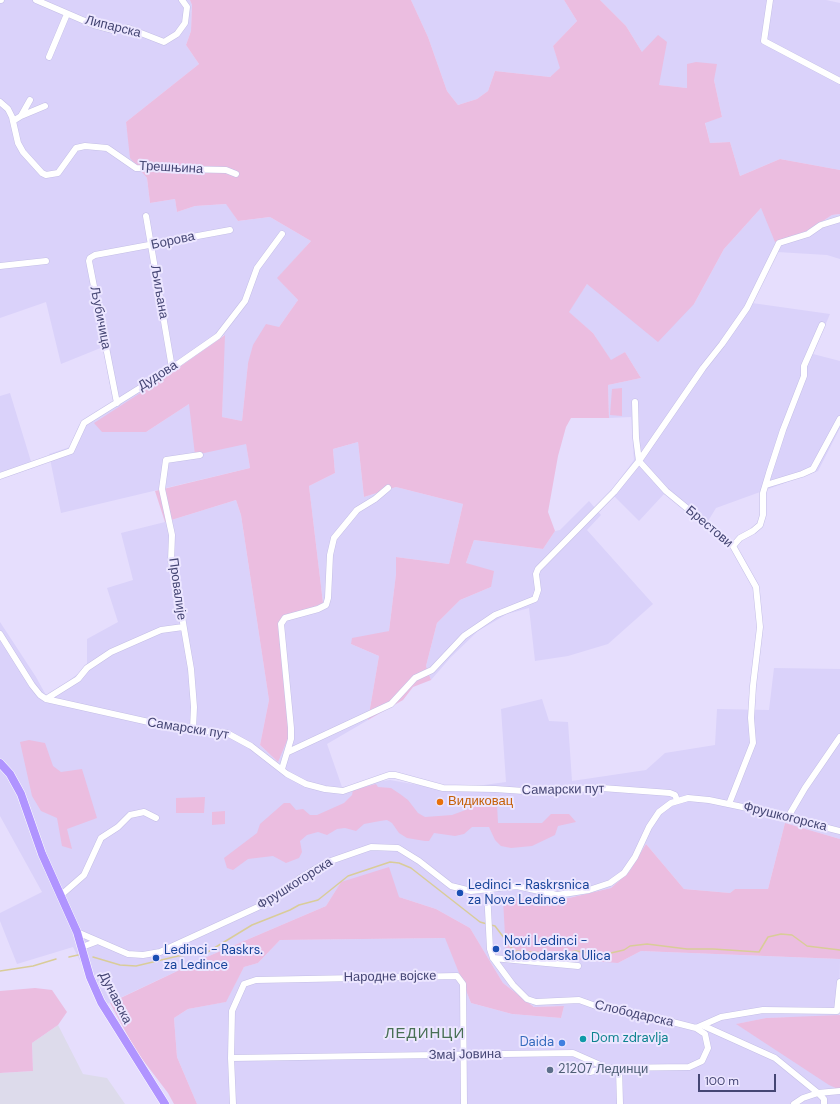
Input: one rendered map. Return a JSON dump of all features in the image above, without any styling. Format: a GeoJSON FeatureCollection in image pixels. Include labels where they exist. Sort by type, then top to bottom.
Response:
{"type":"FeatureCollection","features":[{"type":"Feature","properties":{"kind":"main road","name":"Дунавска"},"geometry":{"type":"LineString","coordinates":[[0,763],[10,774],[21,794],[42,854],[77,932],[90,978],[101,1002],[165,1104]]}},
{"type":"Feature","properties":{"kind":"street","name":"Липарска"},"geometry":{"type":"LineString","coordinates":[[36,0],[94,25],[113,30],[128,28],[164,42],[177,34],[185,24],[187,7],[182,0]]}},
{"type":"Feature","properties":{"kind":"street"},"geometry":{"type":"LineString","coordinates":[[770,0],[764,42],[840,81]]}},
{"type":"Feature","properties":{"kind":"street"},"geometry":{"type":"LineString","coordinates":[[50,57],[67,14]]}},
{"type":"Feature","properties":{"kind":"street"},"geometry":{"type":"LineString","coordinates":[[21,116],[30,100]]}},
{"type":"Feature","properties":{"kind":"street","name":"Трешњина"},"geometry":{"type":"LineString","coordinates":[[0,102],[8,110],[13,121],[18,143],[23,152],[42,173],[46,175],[58,174],[76,148],[85,146],[107,148],[136,168],[226,170],[236,174]]}},
{"type":"Feature","properties":{"kind":"street"},"geometry":{"type":"LineString","coordinates":[[13,121],[45,106]]}},
{"type":"Feature","properties":{"kind":"street","name":"Љиљана"},"geometry":{"type":"LineString","coordinates":[[146,216],[172,368]]}},
{"type":"Feature","properties":{"kind":"street"},"geometry":{"type":"LineString","coordinates":[[288,752],[391,704],[415,678],[432,670],[464,636],[495,615],[535,599],[538,590],[536,574],[538,569],[614,492],[640,461],[703,368],[747,308],[779,243],[808,234],[821,225],[840,219]]}},
{"type":"Feature","properties":{"kind":"street","name":"Борова"},"geometry":{"type":"LineString","coordinates":[[115,252],[230,230]]}},
{"type":"Feature","properties":{"kind":"street","name":"Дудова"},"geometry":{"type":"LineString","coordinates":[[0,476],[71,451],[84,423],[211,342],[232,319],[248,297],[257,268],[282,234]]}},
{"type":"Feature","properties":{"kind":"street","name":"Љубичица"},"geometry":{"type":"LineString","coordinates":[[115,252],[95,256],[88,261],[117,403]]}},
{"type":"Feature","properties":{"kind":"street"},"geometry":{"type":"LineString","coordinates":[[0,266],[46,261]]}},
{"type":"Feature","properties":{"kind":"street"},"geometry":{"type":"LineString","coordinates":[[734,546],[740,538],[753,531],[760,525],[763,515],[763,493],[778,442],[804,376],[804,366],[822,325]]}},
{"type":"Feature","properties":{"kind":"street"},"geometry":{"type":"LineString","coordinates":[[635,402],[636,438],[640,461]]}},
{"type":"Feature","properties":{"kind":"street"},"geometry":{"type":"LineString","coordinates":[[766,485],[813,469],[840,419]]}},
{"type":"Feature","properties":{"kind":"street","name":"Провалије"},"geometry":{"type":"LineString","coordinates":[[193,729],[194,707],[191,669],[171,561],[172,536],[162,489],[162,479],[166,460],[200,455]]}},
{"type":"Feature","properties":{"kind":"street","name":"Брестови"},"geometry":{"type":"LineString","coordinates":[[640,461],[666,491],[734,546],[756,587],[760,627],[752,711]]}},
{"type":"Feature","properties":{"kind":"street"},"geometry":{"type":"LineString","coordinates":[[282,770],[291,739],[291,728],[287,676],[281,632],[282,621],[285,618],[318,609],[326,605],[328,598],[330,555],[334,538],[357,510],[375,499],[388,488]]}},
{"type":"Feature","properties":{"kind":"street"},"geometry":{"type":"LineString","coordinates":[[0,634],[32,685],[40,695],[46,699],[78,679],[87,668],[111,652],[161,630],[183,627]]}},
{"type":"Feature","properties":{"kind":"street","name":"Самарски пут"},"geometry":{"type":"LineString","coordinates":[[46,699],[157,724],[227,733],[251,746],[282,770],[306,784],[343,791],[389,775],[403,777],[443,788],[524,791],[602,788],[670,793],[674,795],[677,800]]}},
{"type":"Feature","properties":{"kind":"street","name":"Фрушкогорска"},"geometry":{"type":"LineString","coordinates":[[729,804],[753,743],[752,711]]}},
{"type":"Feature","properties":{"kind":"street"},"geometry":{"type":"LineString","coordinates":[[788,817],[805,788],[833,750],[840,737]]}},
{"type":"Feature","properties":{"kind":"street","name":"Фрушкогорска"},"geometry":{"type":"LineString","coordinates":[[77,932],[128,954],[143,955],[160,952],[271,901],[305,875],[325,863],[371,847],[398,848],[419,861],[451,886],[472,891],[517,886],[557,895],[578,893],[603,886],[624,873],[635,857],[654,818],[664,807],[677,800],[688,798],[700,798],[729,804],[788,817],[840,831]]}},
{"type":"Feature","properties":{"kind":"street"},"geometry":{"type":"LineString","coordinates":[[60,896],[84,875],[101,838],[118,827],[130,815],[144,812],[156,818]]}},
{"type":"Feature","properties":{"kind":"street","name":"Слободарска"},"geometry":{"type":"LineString","coordinates":[[487,890],[489,933],[493,958],[513,985],[528,999],[536,1002],[579,1000],[604,1009],[641,1014],[696,1028],[704,1026],[721,1017],[763,1010],[838,1011],[840,982]]}},
{"type":"Feature","properties":{"kind":"street"},"geometry":{"type":"LineString","coordinates":[[82,947],[98,941]]}},
{"type":"Feature","properties":{"kind":"street"},"geometry":{"type":"LineString","coordinates":[[493,958],[578,966]]}},
{"type":"Feature","properties":{"kind":"street","name":"Народне војске"},"geometry":{"type":"LineString","coordinates":[[231,1058],[232,1011],[244,984],[256,980],[457,976],[463,984],[464,1055]]}},
{"type":"Feature","properties":{"kind":"street"},"geometry":{"type":"LineString","coordinates":[[704,1026],[775,1058],[818,1093],[824,1099],[824,1104]]}},
{"type":"Feature","properties":{"kind":"street","name":"Змај Јовина"},"geometry":{"type":"LineString","coordinates":[[231,1058],[573,1053],[607,1068],[681,1067],[696,1065],[702,1061],[708,1048],[705,1034],[696,1028]]}},
{"type":"Feature","properties":{"kind":"street"},"geometry":{"type":"LineString","coordinates":[[464,1055],[464,1104]]}},
{"type":"Feature","properties":{"kind":"street"},"geometry":{"type":"LineString","coordinates":[[231,1058],[233,1104]]}},
{"type":"Feature","properties":{"kind":"street"},"geometry":{"type":"LineString","coordinates":[[588,1060],[588,1069],[590,1072],[607,1068]]}},
{"type":"Feature","properties":{"kind":"street"},"geometry":{"type":"LineString","coordinates":[[619,1068],[620,1104]]}},
{"type":"Feature","properties":{"kind":"street"},"geometry":{"type":"LineString","coordinates":[[794,1104],[803,1098],[818,1093],[840,1092]]}},
{"type":"Feature","properties":{"kind":"shaded area"},"geometry":{"type":"Polygon","coordinates":[[[0,0],[190,0],[192,5],[191,31],[186,45],[199,64],[126,122],[131,158],[147,178],[150,203],[175,199],[177,212],[195,206],[227,204],[238,221],[270,217],[311,241],[278,278],[298,300],[279,327],[248,363],[242,421],[222,417],[224,335],[168,375],[146,432],[189,404],[246,443],[250,468],[61,513],[49,454],[70,447],[79,425],[113,401],[103,347],[61,364],[46,302],[0,318],[0,0]]]}},
{"type":"Feature","properties":{"kind":"shaded area"},"geometry":{"type":"Polygon","coordinates":[[[190,0],[411,0],[428,37],[447,91],[458,105],[477,99],[488,91],[495,71],[550,77],[560,68],[553,46],[577,21],[564,0],[600,0],[626,26],[642,52],[658,35],[667,42],[659,85],[687,88],[687,64],[696,62],[717,64],[714,80],[722,117],[705,123],[710,143],[730,142],[740,176],[780,159],[840,170],[840,214],[832,215],[808,231],[775,242],[761,208],[724,249],[694,304],[658,342],[587,284],[569,312],[593,333],[611,360],[625,352],[641,378],[608,385],[609,418],[571,418],[566,427],[558,456],[548,512],[555,531],[543,549],[474,540],[466,563],[494,571],[491,587],[460,600],[437,623],[426,666],[431,680],[413,687],[403,700],[368,720],[379,656],[351,644],[352,638],[389,631],[396,574],[396,557],[449,564],[463,504],[396,487],[364,497],[358,442],[333,449],[335,473],[309,486],[323,603],[284,620],[280,640],[289,736],[278,762],[260,745],[269,700],[241,515],[236,500],[165,522],[155,491],[250,468],[246,444],[195,455],[189,404],[146,432],[102,432],[94,423],[168,375],[225,335],[222,417],[242,421],[248,363],[253,345],[266,324],[279,327],[298,300],[277,278],[311,241],[270,217],[238,221],[226,204],[195,206],[177,212],[175,199],[150,203],[147,178],[130,158],[126,122],[199,64],[186,45],[191,31],[192,5],[190,0]]]}},
{"type":"Feature","properties":{"kind":"shaded area"},"geometry":{"type":"Polygon","coordinates":[[[411,0],[564,0],[577,21],[553,46],[561,68],[550,77],[495,71],[488,91],[477,99],[458,105],[447,91],[428,37],[411,0]]]}},
{"type":"Feature","properties":{"kind":"shaded area"},"geometry":{"type":"Polygon","coordinates":[[[600,0],[826,0],[840,3],[840,170],[780,159],[740,176],[730,142],[710,143],[705,122],[722,117],[714,80],[687,88],[658,85],[642,52],[626,26],[600,0]]]}},
{"type":"Feature","properties":{"kind":"shaded area"},"geometry":{"type":"Polygon","coordinates":[[[761,208],[808,231],[832,215],[840,214],[840,259],[827,255],[777,252],[752,303],[830,314],[813,354],[840,361],[840,428],[818,471],[716,508],[705,526],[664,494],[639,521],[610,492],[634,460],[631,417],[609,418],[608,385],[641,378],[625,352],[611,361],[593,333],[568,312],[587,284],[694,304],[724,249],[761,208]]]}},
{"type":"Feature","properties":{"kind":"shaded area"},"geometry":{"type":"Polygon","coordinates":[[[622,388],[622,416],[610,415],[612,389],[622,388]]]}},
{"type":"Feature","properties":{"kind":"shaded area"},"geometry":{"type":"Polygon","coordinates":[[[10,393],[33,468],[0,479],[0,396],[10,393]]]}},
{"type":"Feature","properties":{"kind":"shaded area"},"geometry":{"type":"Polygon","coordinates":[[[358,442],[364,497],[396,487],[463,504],[449,564],[396,557],[396,574],[389,631],[351,644],[379,656],[368,720],[327,744],[342,787],[390,780],[447,790],[506,782],[501,709],[542,699],[549,721],[568,722],[572,781],[646,770],[665,753],[715,745],[717,709],[769,710],[774,668],[840,669],[840,839],[785,823],[768,889],[735,889],[730,893],[684,889],[646,844],[629,872],[611,888],[569,898],[503,898],[618,963],[641,951],[840,959],[839,1016],[766,1018],[737,1024],[840,1090],[840,1104],[197,1104],[177,1057],[174,1018],[188,1009],[225,1002],[244,967],[258,963],[280,940],[446,938],[471,1003],[512,1014],[561,1018],[564,1006],[534,1007],[503,983],[470,928],[436,909],[399,897],[341,882],[326,906],[209,956],[103,1006],[73,947],[17,964],[0,921],[0,913],[42,892],[0,816],[0,622],[36,677],[47,697],[87,667],[87,639],[118,622],[107,588],[133,580],[121,533],[165,522],[236,500],[241,515],[269,700],[260,745],[278,762],[280,640],[284,620],[323,603],[309,486],[335,473],[333,449],[358,442]]]}},
{"type":"Feature","properties":{"kind":"shaded area"},"geometry":{"type":"Polygon","coordinates":[[[589,501],[601,515],[587,530],[653,604],[608,644],[568,656],[535,661],[529,608],[507,614],[478,631],[451,657],[431,680],[426,666],[437,623],[460,600],[491,587],[466,563],[474,540],[543,549],[555,531],[560,530],[589,501]]]}},
{"type":"Feature","properties":{"kind":"shaded area"},"geometry":{"type":"Polygon","coordinates":[[[29,740],[45,743],[53,766],[61,772],[82,769],[97,818],[67,829],[72,849],[62,846],[57,818],[41,811],[32,796],[20,742],[29,740]]]}},
{"type":"Feature","properties":{"kind":"shaded area"},"geometry":{"type":"Polygon","coordinates":[[[376,784],[378,787],[391,788],[400,794],[408,800],[418,813],[425,817],[452,815],[471,808],[481,799],[492,798],[497,804],[498,823],[542,823],[551,814],[569,814],[576,822],[558,826],[555,835],[532,846],[511,848],[501,846],[495,840],[489,827],[472,827],[464,834],[455,836],[434,833],[429,841],[425,841],[407,838],[399,833],[392,823],[387,820],[364,824],[356,831],[345,828],[337,829],[327,835],[318,832],[307,835],[300,841],[302,852],[299,858],[286,863],[273,856],[248,859],[233,870],[227,868],[224,858],[257,833],[260,824],[284,803],[290,803],[296,810],[303,809],[310,815],[317,815],[344,803],[352,795],[353,790],[376,784]]]}},
{"type":"Feature","properties":{"kind":"shaded area"},"geometry":{"type":"Polygon","coordinates":[[[205,797],[204,813],[176,813],[176,798],[205,797]]]}},
{"type":"Feature","properties":{"kind":"shaded area"},"geometry":{"type":"Polygon","coordinates":[[[225,811],[225,824],[212,825],[212,812],[225,811]]]}},
{"type":"Feature","properties":{"kind":"shaded area"},"geometry":{"type":"Polygon","coordinates":[[[785,823],[840,839],[840,959],[641,951],[618,963],[506,954],[503,899],[569,898],[611,888],[629,872],[646,844],[684,889],[730,893],[735,889],[768,889],[785,823]]]}},
{"type":"Feature","properties":{"kind":"shaded area"},"geometry":{"type":"Polygon","coordinates":[[[389,867],[399,897],[436,909],[470,928],[503,983],[534,1007],[564,1006],[561,1018],[512,1014],[471,1003],[445,938],[280,940],[258,963],[244,967],[226,1002],[188,1009],[174,1018],[177,1057],[197,1104],[174,1104],[168,1093],[136,1051],[110,1003],[209,956],[326,906],[341,882],[389,867]]]}},
{"type":"Feature","properties":{"kind":"shaded area"},"geometry":{"type":"Polygon","coordinates":[[[35,988],[52,990],[67,1012],[58,1025],[32,1043],[33,1071],[0,1073],[0,991],[35,988]]]}},
{"type":"Feature","properties":{"kind":"shaded area"},"geometry":{"type":"Polygon","coordinates":[[[840,1015],[840,1090],[829,1085],[736,1024],[766,1018],[840,1015]]]}},
{"type":"Feature","properties":{"kind":"shaded area"},"geometry":{"type":"Polygon","coordinates":[[[58,1025],[83,1074],[107,1078],[125,1104],[0,1104],[0,1073],[33,1071],[32,1043],[58,1025]]]}},
{"type":"Feature","properties":{"kind":"waterway"},"geometry":{"type":"LineString","coordinates":[[93,957],[120,965],[136,966],[178,956],[206,953],[252,925],[299,905],[318,900],[348,876],[390,862],[399,863],[411,868],[480,922],[487,924]]}},
{"type":"Feature","properties":{"kind":"waterway"},"geometry":{"type":"LineString","coordinates":[[491,925],[495,926],[514,951],[545,953],[549,956],[576,951],[602,955],[624,950],[630,946],[647,944],[687,949],[759,952],[768,937],[781,934],[792,935],[807,946],[840,950]]}},
{"type":"Feature","properties":{"kind":"waterway"},"geometry":{"type":"LineString","coordinates":[[69,957],[78,955]]}},
{"type":"Feature","properties":{"kind":"waterway"},"geometry":{"type":"LineString","coordinates":[[0,971],[33,966],[56,959]]}},
{"type":"Feature","properties":{"kind":"place","name":"Видиковац"},"geometry":{"type":"Point","coordinates":[440,802]}},
{"type":"Feature","properties":{"kind":"place","name":"Ledinci - Raskrsnica za Nove Ledince"},"geometry":{"type":"Point","coordinates":[460,893]}},
{"type":"Feature","properties":{"kind":"place","name":"Novi Ledinci - Slobodarska Ulica"},"geometry":{"type":"Point","coordinates":[496,949]}},
{"type":"Feature","properties":{"kind":"place","name":"Ledinci - Raskrs. za Ledince"},"geometry":{"type":"Point","coordinates":[156,958]}},
{"type":"Feature","properties":{"kind":"place","name":"Dom zdravlja"},"geometry":{"type":"Point","coordinates":[583,1039]}},
{"type":"Feature","properties":{"kind":"place","name":"Daida"},"geometry":{"type":"Point","coordinates":[562,1043]}},
{"type":"Feature","properties":{"kind":"place","name":"21207 Лединци"},"geometry":{"type":"Point","coordinates":[550,1070]}},
{"type":"Feature","properties":{"kind":"district","name":"ЛЕДИНЦИ"},"geometry":{"type":"Point","coordinates":[425,1034]}}]}
